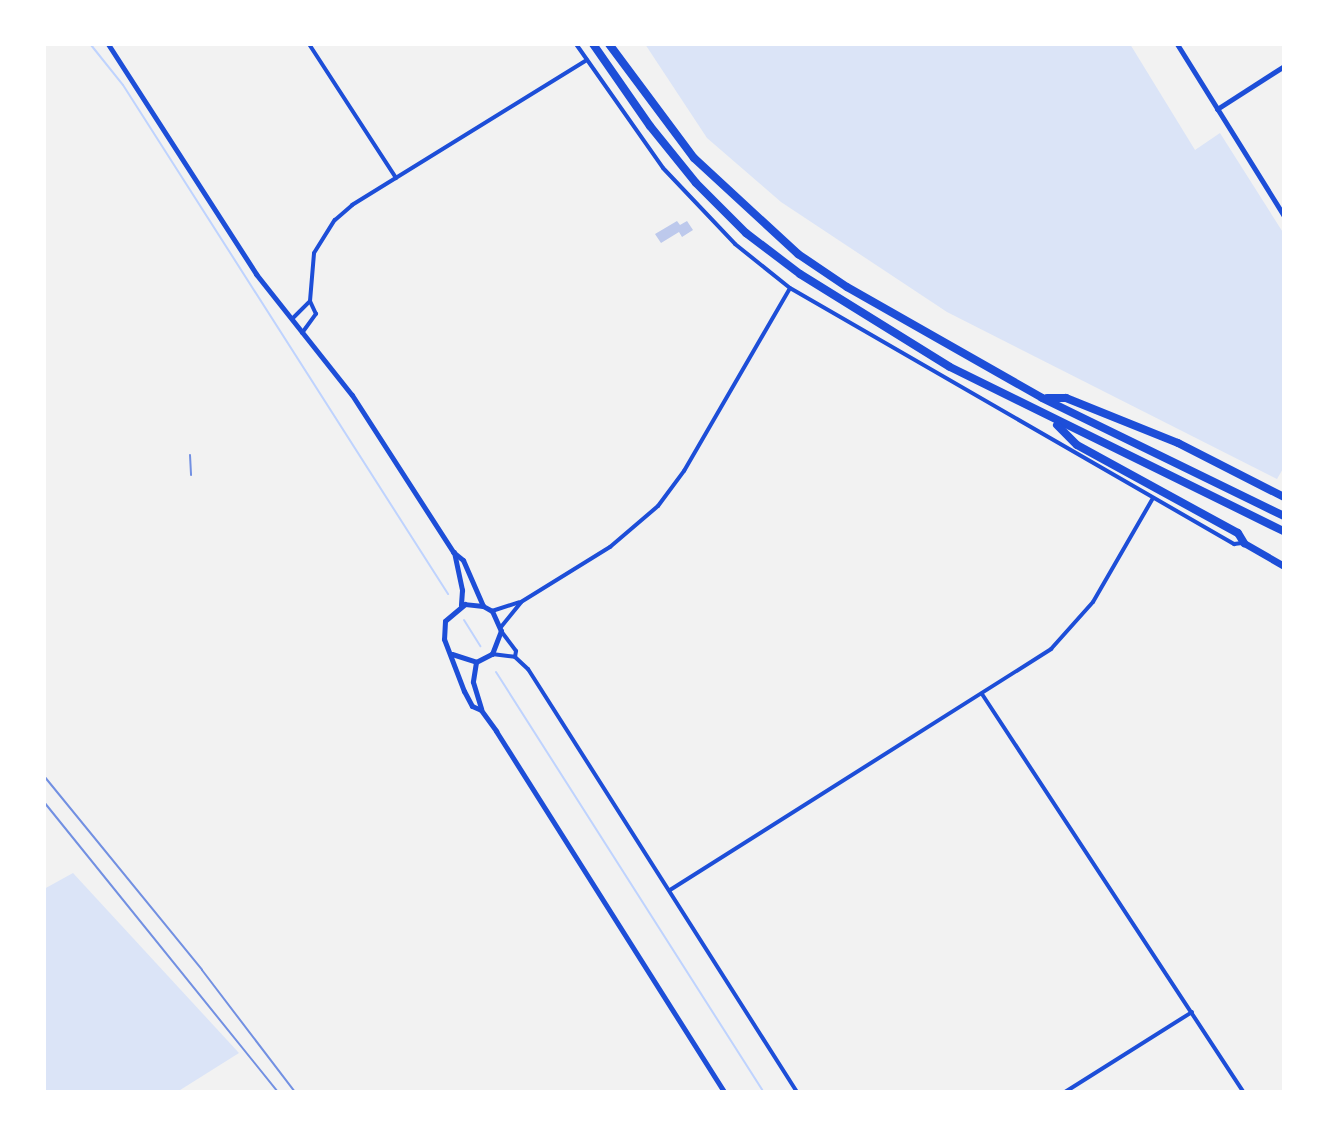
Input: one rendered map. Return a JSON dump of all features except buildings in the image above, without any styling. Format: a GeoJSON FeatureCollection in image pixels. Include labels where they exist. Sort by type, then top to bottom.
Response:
{"type":"FeatureCollection","features":[{"type":"Feature","properties":{"kind":"highway"},"geometry":{"type":"LineString","coordinates":[[593,44],[650,126],[696,183],[746,233],[833,297],[950,367],[1051,420],[1284,531]]}},
{"type":"Feature","properties":{"kind":"highway"},"geometry":{"type":"LineString","coordinates":[[609,44],[694,158],[798,254],[860,295],[1042,398],[1284,516]]}},
{"type":"Feature","properties":{"kind":"highway"},"geometry":{"type":"LineString","coordinates":[[1042,398],[1066,398],[1178,443],[1284,497]]}},
{"type":"Feature","properties":{"kind":"highway"},"geometry":{"type":"LineString","coordinates":[[1051,420],[1077,445],[1238,533],[1244,543],[1284,566]]}},
{"type":"Feature","properties":{"kind":"street"},"geometry":{"type":"LineString","coordinates":[[108,44],[256,274],[352,395],[453,552],[463,560],[483,606]]}},
{"type":"Feature","properties":{"kind":"street"},"geometry":{"type":"LineString","coordinates":[[309,44],[396,178]]}},
{"type":"Feature","properties":{"kind":"street"},"geometry":{"type":"LineString","coordinates":[[576,44],[634,129],[687,195],[735,244],[790,288],[1234,544],[1244,543]]}},
{"type":"Feature","properties":{"kind":"street"},"geometry":{"type":"LineString","coordinates":[[1177,44],[1284,216]]}},
{"type":"Feature","properties":{"kind":"street"},"geometry":{"type":"LineString","coordinates":[[302,333],[316,314],[310,301],[310,266],[322,236],[352,205],[587,60]]}},
{"type":"Feature","properties":{"kind":"street"},"geometry":{"type":"LineString","coordinates":[[1217,109],[1284,66]]}},
{"type":"Feature","properties":{"kind":"street"},"geometry":{"type":"LineString","coordinates":[[492,611],[521,602],[610,547],[658,506],[679,479],[790,288]]}},
{"type":"Feature","properties":{"kind":"street"},"geometry":{"type":"LineString","coordinates":[[291,320],[310,301]]}},
{"type":"Feature","properties":{"kind":"street"},"geometry":{"type":"LineString","coordinates":[[670,890],[1051,649],[1075,626],[1093,602],[1153,498]]}},
{"type":"Feature","properties":{"kind":"street"},"geometry":{"type":"LineString","coordinates":[[453,552],[462,590],[461,606]]}},
{"type":"Feature","properties":{"kind":"street"},"geometry":{"type":"LineString","coordinates":[[492,654],[501,629],[521,602]]}},
{"type":"Feature","properties":{"kind":"street"},"geometry":{"type":"LineString","coordinates":[[481,710],[472,706],[464,691],[443,630],[450,614],[461,606],[483,606],[492,611],[516,651],[515,657]]}},
{"type":"Feature","properties":{"kind":"street"},"geometry":{"type":"LineString","coordinates":[[452,654],[476,662],[492,654],[515,657],[528,669],[797,1092]]}},
{"type":"Feature","properties":{"kind":"street"},"geometry":{"type":"LineString","coordinates":[[476,662],[473,682],[481,710],[724,1092]]}},
{"type":"Feature","properties":{"kind":"street"},"geometry":{"type":"LineString","coordinates":[[982,694],[1243,1092]]}},
{"type":"Feature","properties":{"kind":"street"},"geometry":{"type":"LineString","coordinates":[[1065,1092],[1192,1012]]}},
{"type":"Feature","properties":{"kind":"shaded area"},"geometry":{"type":"Polygon","coordinates":[[[645,44],[1130,44],[1195,150],[1220,133],[1284,234],[1284,467],[1277,479],[947,312],[781,202],[707,138],[645,44]]]}},
{"type":"Feature","properties":{"kind":"shaded area"},"geometry":{"type":"Polygon","coordinates":[[[73,873],[239,1053],[177,1092],[44,1092],[44,889],[73,873]]]}},
{"type":"Feature","properties":{"kind":"waterway"},"geometry":{"type":"LineString","coordinates":[[91,45],[123,85],[448,594]]}},
{"type":"Feature","properties":{"kind":"waterway"},"geometry":{"type":"LineString","coordinates":[[464,620],[480,646]]}},
{"type":"Feature","properties":{"kind":"waterway"},"geometry":{"type":"LineString","coordinates":[[496,672],[764,1092]]}},
{"type":"Feature","properties":{"kind":"railway"},"geometry":{"type":"LineString","coordinates":[[190,455],[191,475]]}},
{"type":"Feature","properties":{"kind":"railway"},"geometry":{"type":"LineString","coordinates":[[44,776],[202,970],[295,1092]]}},
{"type":"Feature","properties":{"kind":"railway"},"geometry":{"type":"LineString","coordinates":[[44,802],[278,1092]]}}]}
